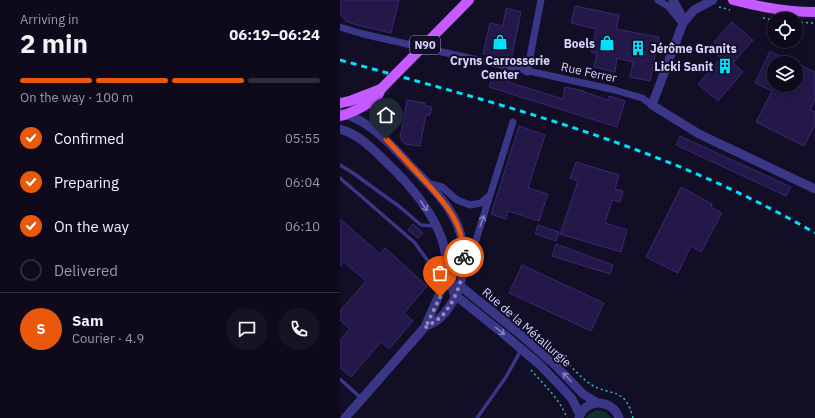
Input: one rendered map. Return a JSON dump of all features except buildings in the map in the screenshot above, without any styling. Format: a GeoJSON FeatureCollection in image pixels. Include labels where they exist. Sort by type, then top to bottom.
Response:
{"type":"FeatureCollection","features":[{"type":"Feature","properties":{"kind":"main road","name":"N90"},"geometry":{"type":"LineString","coordinates":[[342,114],[365,105],[469,0]]}},
{"type":"Feature","properties":{"kind":"main road"},"geometry":{"type":"LineString","coordinates":[[734,3],[799,12],[815,12]]}},
{"type":"Feature","properties":{"kind":"main road","name":"N90"},"geometry":{"type":"LineString","coordinates":[[340,104],[379,92]]}},
{"type":"Feature","properties":{"kind":"street"},"geometry":{"type":"LineString","coordinates":[[527,72],[541,0]]}},
{"type":"Feature","properties":{"kind":"street"},"geometry":{"type":"LineString","coordinates":[[658,0],[668,6],[683,23]]}},
{"type":"Feature","properties":{"kind":"street"},"geometry":{"type":"LineString","coordinates":[[673,0],[680,13],[683,23]]}},
{"type":"Feature","properties":{"kind":"street"},"geometry":{"type":"LineString","coordinates":[[652,104],[683,23],[694,10],[716,4]]}},
{"type":"Feature","properties":{"kind":"street","name":"Rue Ferrer"},"geometry":{"type":"LineString","coordinates":[[340,27],[363,34],[626,93],[642,98],[699,134],[815,189]]}},
{"type":"Feature","properties":{"kind":"street"},"geometry":{"type":"LineString","coordinates":[[379,92],[373,113],[376,122],[386,139],[445,203],[456,222],[463,245],[463,270]]}},
{"type":"Feature","properties":{"kind":"street"},"geometry":{"type":"LineString","coordinates":[[342,114],[361,122],[386,139]]}},
{"type":"Feature","properties":{"kind":"street"},"geometry":{"type":"LineString","coordinates":[[346,418],[425,328],[440,318],[455,295],[463,270],[476,240],[513,122]]}},
{"type":"Feature","properties":{"kind":"street"},"geometry":{"type":"LineString","coordinates":[[340,129],[355,135],[366,143],[400,175],[424,204],[436,226],[444,247],[446,267],[443,288],[425,328]]}},
{"type":"Feature","properties":{"kind":"street"},"geometry":{"type":"LineString","coordinates":[[426,182],[442,187],[457,200],[470,205],[478,205],[489,196]]}},
{"type":"Feature","properties":{"kind":"street"},"geometry":{"type":"LineString","coordinates":[[446,267],[451,275],[451,289],[455,295]]}},
{"type":"Feature","properties":{"kind":"street","name":"Rue de la Métallurgie"},"geometry":{"type":"LineString","coordinates":[[459,285],[520,334],[556,366],[583,394],[596,402],[609,404],[618,413],[620,418]]}},
{"type":"Feature","properties":{"kind":"street","name":"Rue de la Métallurgie"},"geometry":{"type":"LineString","coordinates":[[455,295],[522,349],[566,392],[572,400],[579,416]]}},
{"type":"Feature","properties":{"kind":"street","name":"Rue de la Métallurgie"},"geometry":{"type":"LineString","coordinates":[[579,416],[586,406],[596,402]]}},
{"type":"Feature","properties":{"kind":"lane"},"geometry":{"type":"LineString","coordinates":[[340,165],[400,207],[421,225],[436,226]]}},
{"type":"Feature","properties":{"kind":"lane"},"geometry":{"type":"LineString","coordinates":[[340,178],[414,242],[428,261]]}},
{"type":"Feature","properties":{"kind":"lane"},"geometry":{"type":"LineString","coordinates":[[477,418],[506,377],[522,349]]}},
{"type":"Feature","properties":{"kind":"lane"},"geometry":{"type":"LineString","coordinates":[[340,379],[362,399]]}},
{"type":"Feature","properties":{"kind":"path"},"geometry":{"type":"LineString","coordinates":[[716,4],[734,3]]}},
{"type":"Feature","properties":{"kind":"path"},"geometry":{"type":"LineString","coordinates":[[757,16],[767,18]]}},
{"type":"Feature","properties":{"kind":"path"},"geometry":{"type":"LineString","coordinates":[[803,22],[815,23]]}},
{"type":"Feature","properties":{"kind":"path"},"geometry":{"type":"LineString","coordinates":[[484,290],[533,331],[589,383],[602,389],[617,393],[628,405],[632,418]]}},
{"type":"Feature","properties":{"kind":"green space"},"geometry":{"type":"Polygon","coordinates":[[[597,410],[606,412],[611,418],[586,418],[589,414],[597,410]]]}},
{"type":"Feature","properties":{"kind":"railway"},"geometry":{"type":"LineString","coordinates":[[340,60],[523,112],[584,131],[643,152],[701,176],[759,203],[815,233]]}},
{"type":"Feature","properties":{"kind":"way so far"},"geometry":{"type":"LineString","coordinates":[[440,297],[425,328],[440,318],[454,298],[463,270],[464,257]]}},
{"type":"Feature","properties":{"kind":"place","name":"Cryns Carrosserie Center"},"geometry":{"type":"Point","coordinates":[500,42]}},
{"type":"Feature","properties":{"kind":"place","name":"Boels"},"geometry":{"type":"Point","coordinates":[607,43]}},
{"type":"Feature","properties":{"kind":"place","name":"Jérôme Granits"},"geometry":{"type":"Point","coordinates":[638,48]}},
{"type":"Feature","properties":{"kind":"place","name":"Licki Sanit"},"geometry":{"type":"Point","coordinates":[725,66]}},
{"type":"Feature","properties":{"kind":"route"},"geometry":{"type":"LineString","coordinates":[[386,139],[445,203],[460,230],[464,257]]}}]}
